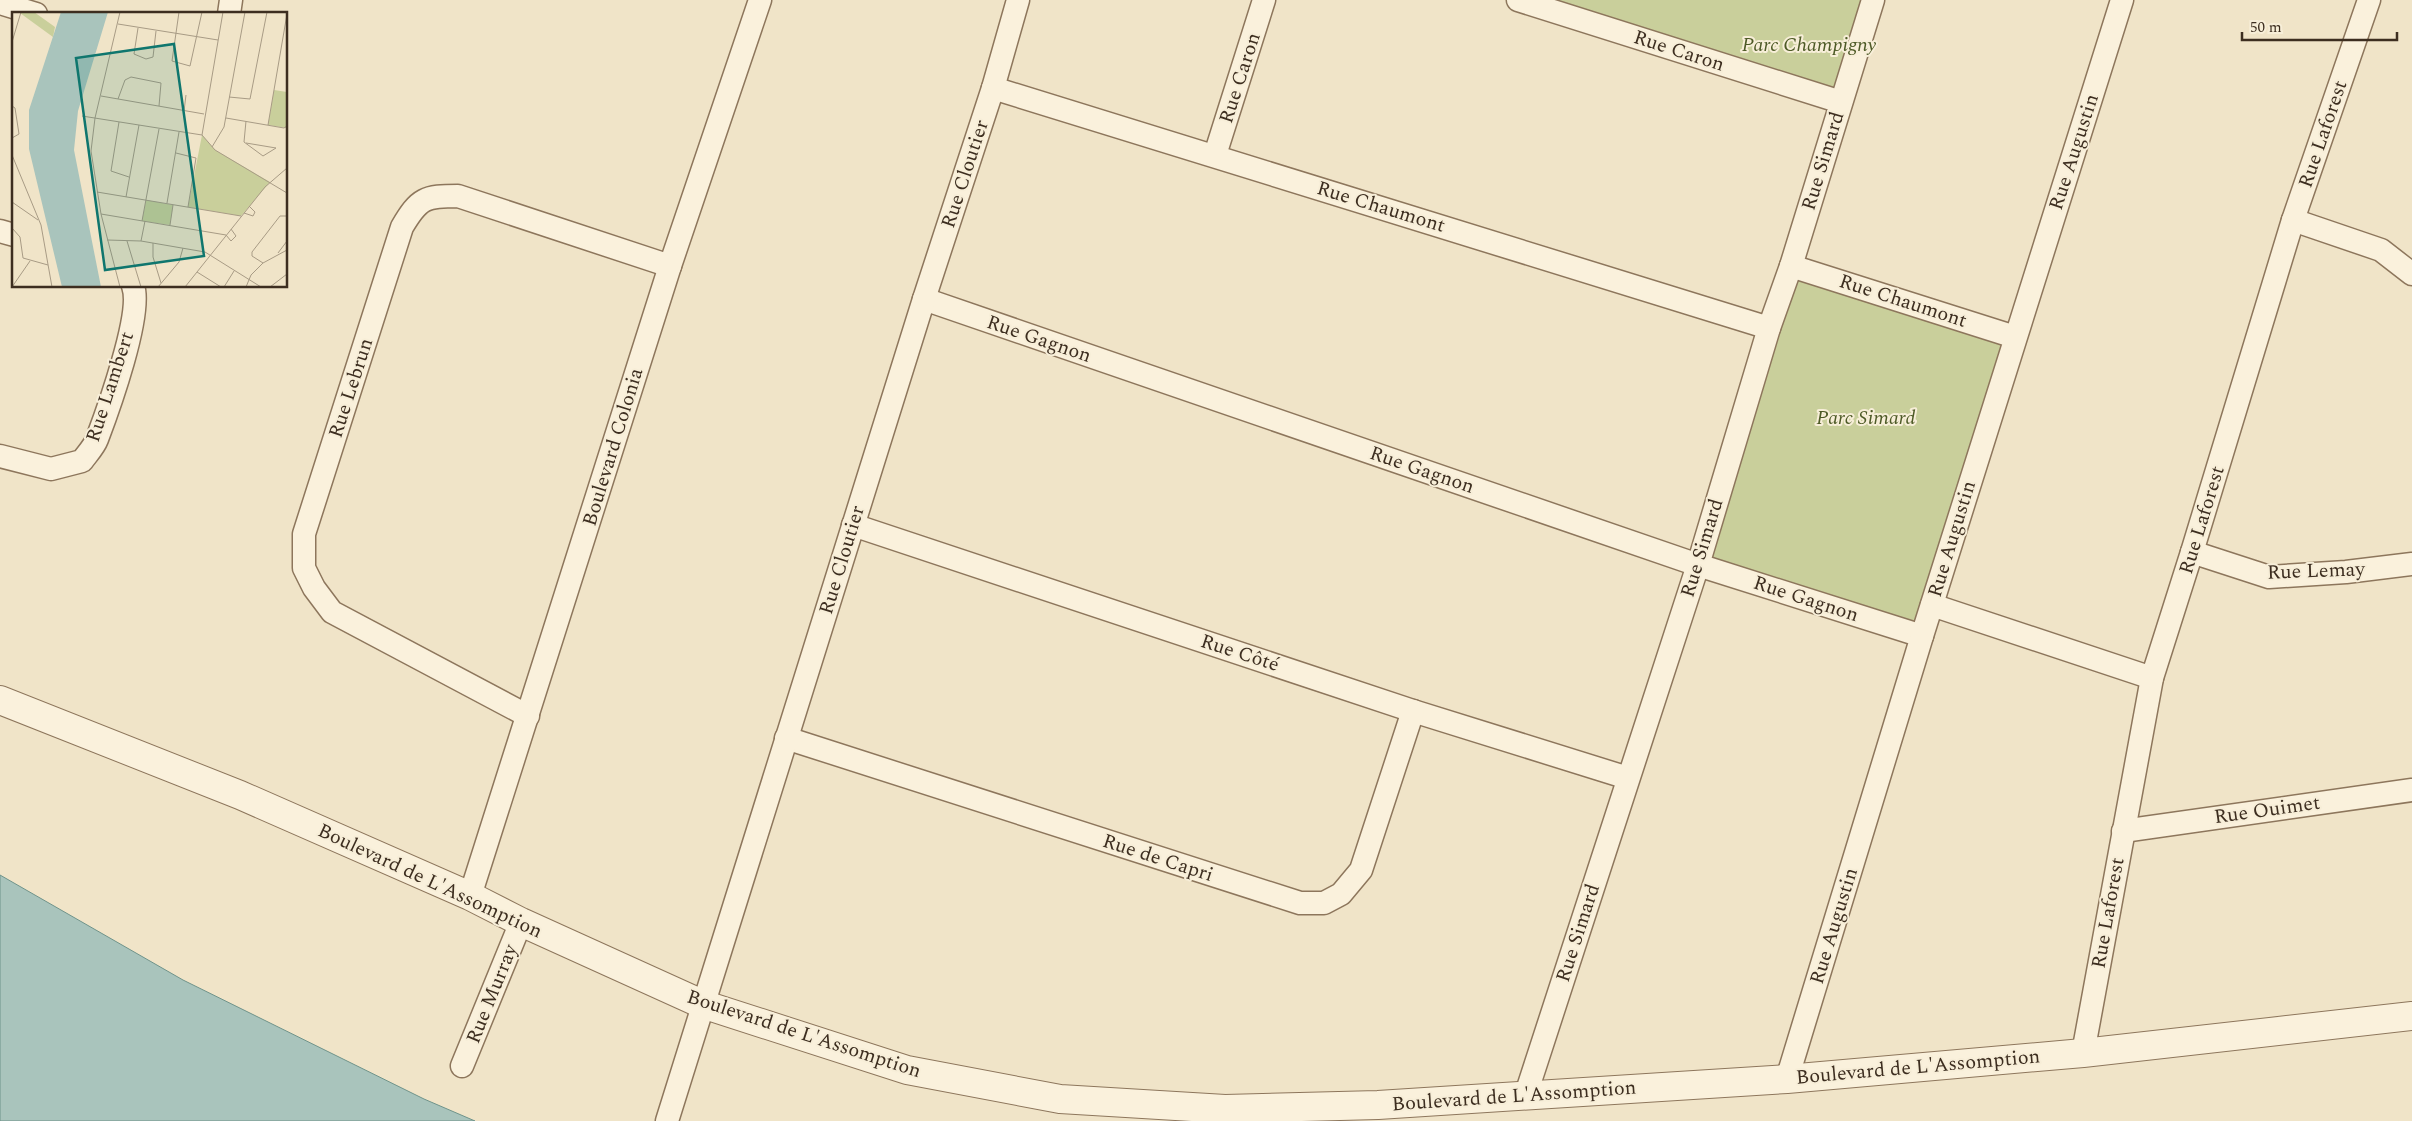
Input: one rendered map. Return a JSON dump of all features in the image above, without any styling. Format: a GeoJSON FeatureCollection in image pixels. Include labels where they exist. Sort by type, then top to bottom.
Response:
{"type":"FeatureCollection","features":[{"type":"Feature","properties":{"kind":"street","name":"Boulevard Colonia"},"geometry":{"type":"LineString","coordinates":[[470,896],[670,266],[760,0]]}},
{"type":"Feature","properties":{"kind":"street","name":"Rue Cloutier"},"geometry":{"type":"LineString","coordinates":[[667,1121],[702,1004],[924,299],[993,88],[1018,0]]}},
{"type":"Feature","properties":{"kind":"street","name":"Rue Caron"},"geometry":{"type":"LineString","coordinates":[[1215,155],[1264,0]]}},
{"type":"Feature","properties":{"kind":"street","name":"Rue Caron"},"geometry":{"type":"LineString","coordinates":[[1518,0],[1841,102]]}},
{"type":"Feature","properties":{"kind":"street","name":"Rue Simard"},"geometry":{"type":"LineString","coordinates":[[1526,1094],[1698,565],[1769,328],[1791,266],[1873,0]]}},
{"type":"Feature","properties":{"kind":"street","name":"Rue Augustin"},"geometry":{"type":"LineString","coordinates":[[1787,1079],[1922,636],[2122,0]]}},
{"type":"Feature","properties":{"kind":"street","name":"Rue Laforest"},"geometry":{"type":"LineString","coordinates":[[2083,1053],[2152,678],[2293,220],[2369,0]]}},
{"type":"Feature","properties":{"kind":"street"},"geometry":{"type":"LineString","coordinates":[[0,3],[29,12]]}},
{"type":"Feature","properties":{"kind":"street","name":"Rue Chaumont"},"geometry":{"type":"LineString","coordinates":[[993,88],[1215,155],[1769,328]]}},
{"type":"Feature","properties":{"kind":"street","name":"Rue Lebrun"},"geometry":{"type":"LineString","coordinates":[[528,716],[332,612],[314,588],[304,568],[304,534],[402,227],[414,207],[432,196],[458,196],[670,266]]}},
{"type":"Feature","properties":{"kind":"street"},"geometry":{"type":"LineString","coordinates":[[2293,220],[2381,250],[2412,274]]}},
{"type":"Feature","properties":{"kind":"street","name":"Rue Chaumont"},"geometry":{"type":"LineString","coordinates":[[1791,266],[2015,337]]}},
{"type":"Feature","properties":{"kind":"street","name":"Rue Lambert"},"geometry":{"type":"LineString","coordinates":[[0,456],[51,469],[82,461],[96,441],[129,338],[134,309],[134,288]]}},
{"type":"Feature","properties":{"kind":"street","name":"Rue Gagnon"},"geometry":{"type":"LineString","coordinates":[[924,299],[1698,565],[1922,636]]}},
{"type":"Feature","properties":{"kind":"street","name":"Rue Côté"},"geometry":{"type":"LineString","coordinates":[[853,525],[1412,711],[1628,778]]}},
{"type":"Feature","properties":{"kind":"street","name":"Rue Lemay"},"geometry":{"type":"LineString","coordinates":[[2192,552],[2269,576],[2346,572],[2412,564]]}},
{"type":"Feature","properties":{"kind":"street"},"geometry":{"type":"LineString","coordinates":[[1932,605],[2152,678]]}},
{"type":"Feature","properties":{"kind":"street","name":"Boulevard de L'Assomption"},"geometry":{"type":"LineString","coordinates":[[0,700],[240,795],[470,896],[521,922],[702,1004],[907,1070],[1060,1099],[1225,1110],[1378,1105],[1526,1094],[1787,1079],[2083,1053],[2412,1016]]}},
{"type":"Feature","properties":{"kind":"street","name":"Rue de Capri"},"geometry":{"type":"LineString","coordinates":[[786,738],[1300,903],[1324,903],[1341,894],[1361,870],[1412,711]]}},
{"type":"Feature","properties":{"kind":"street","name":"Rue Ouimet"},"geometry":{"type":"LineString","coordinates":[[2123,831],[2412,790]]}},
{"type":"Feature","properties":{"kind":"street","name":"Rue Murray"},"geometry":{"type":"LineString","coordinates":[[462,1066],[521,922]]}},
{"type":"Feature","properties":{"kind":"green space","name":"Parc Champigny"},"geometry":{"type":"Polygon","coordinates":[[[1518,0],[1873,0],[1841,102],[1518,0]]]}},
{"type":"Feature","properties":{"kind":"green space","name":"Parc Simard"},"geometry":{"type":"Polygon","coordinates":[[[1791,266],[2015,337],[1922,636],[1698,565],[1791,266]]]}},
{"type":"Feature","properties":{"kind":"water"},"geometry":{"type":"Polygon","coordinates":[[[0,875],[183,980],[424,1099],[475,1121],[0,1121],[0,875]]]}}]}
